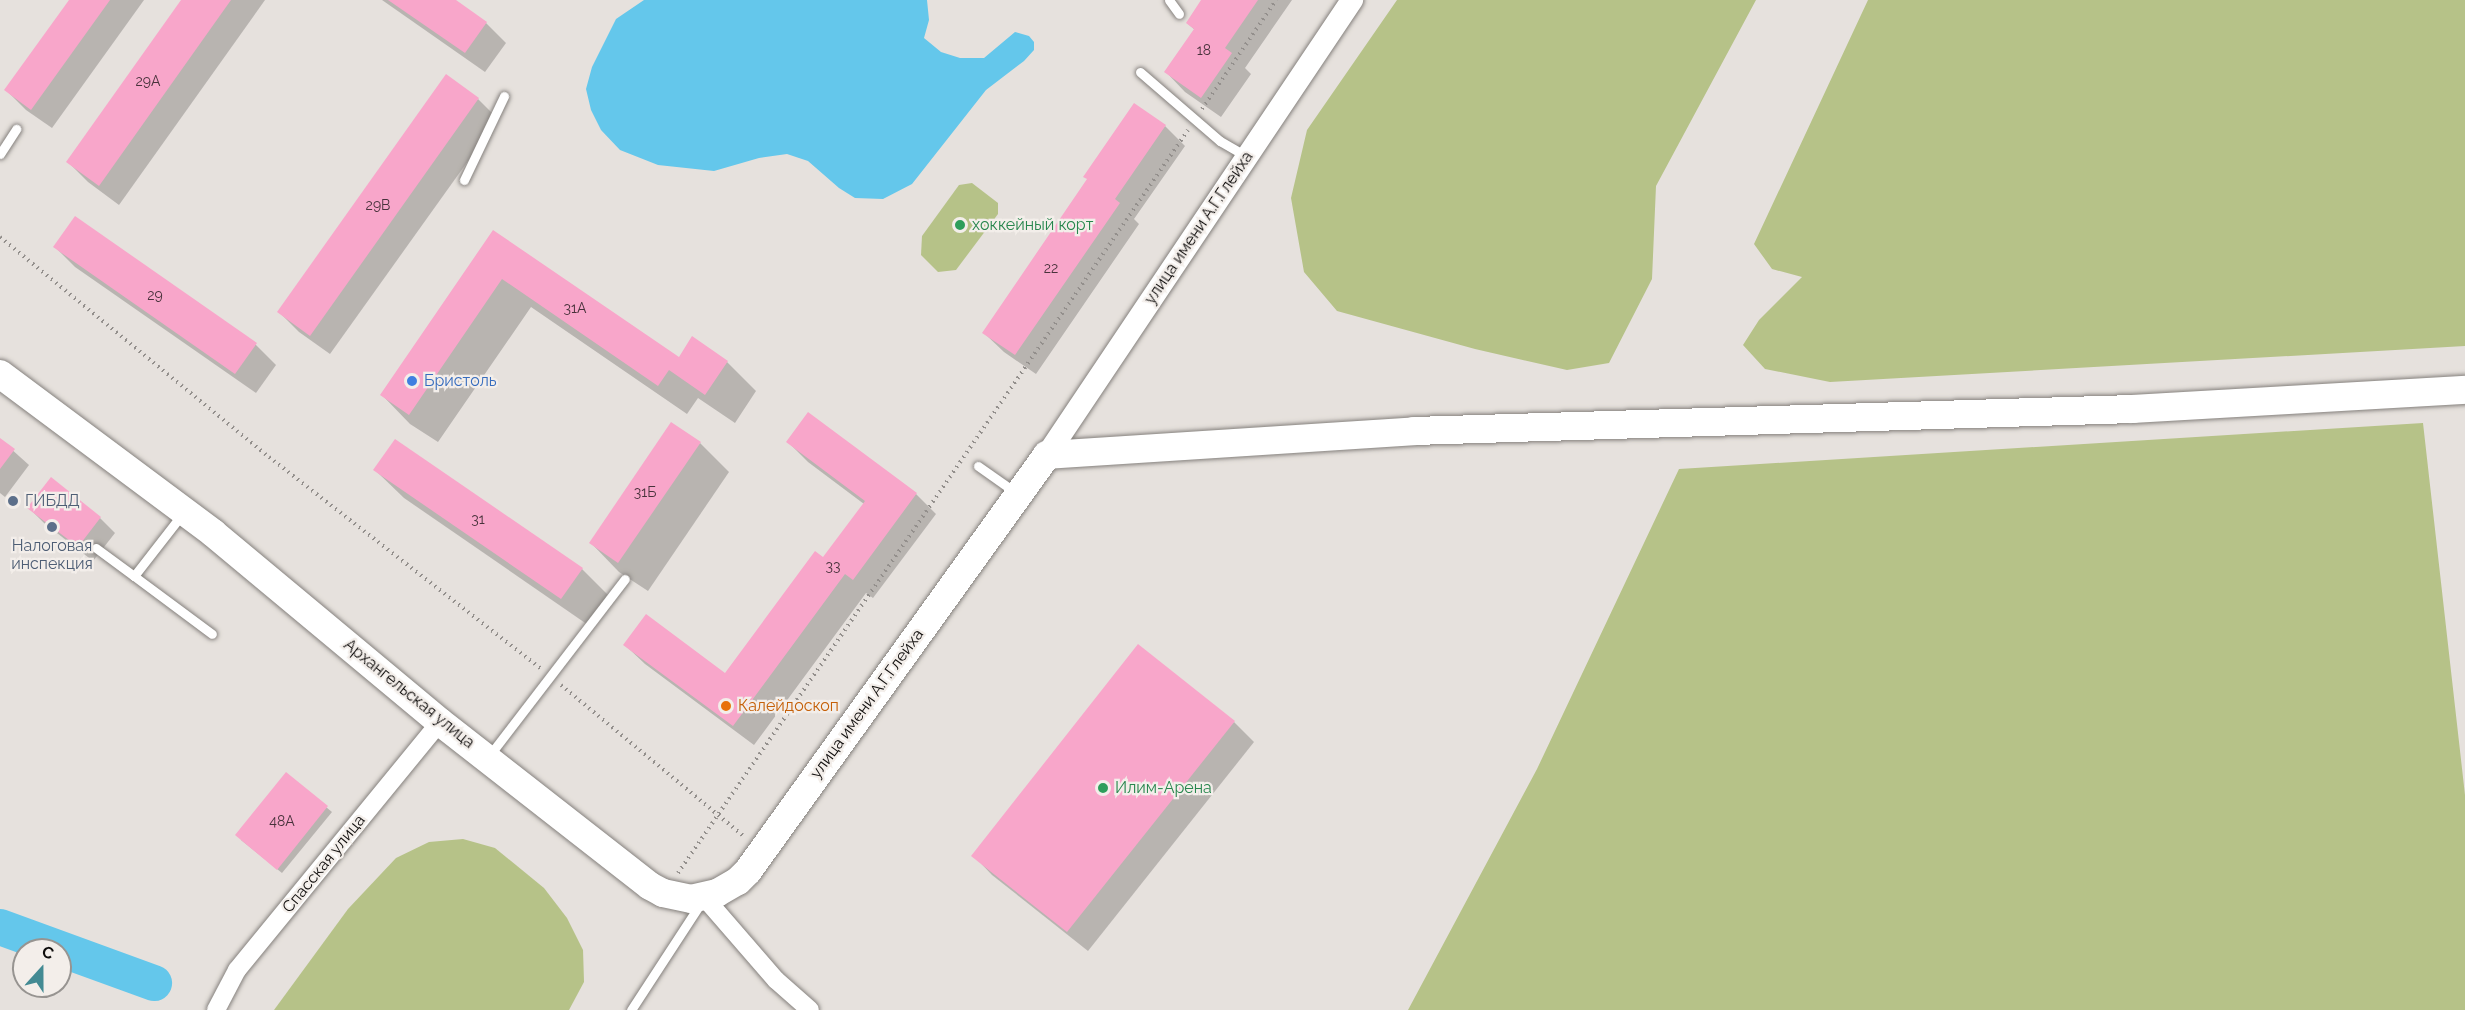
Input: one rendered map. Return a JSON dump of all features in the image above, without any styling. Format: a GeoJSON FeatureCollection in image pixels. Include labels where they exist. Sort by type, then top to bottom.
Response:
{"type":"FeatureCollection","features":[{"type":"Feature","properties":{"kind":"main road","name":"Архангельская улица"},"geometry":{"type":"LineString","coordinates":[[0,374],[184,511],[440,722],[651,886],[663,893],[678,897],[704,897]]}},
{"type":"Feature","properties":{"kind":"main road"},"geometry":{"type":"LineString","coordinates":[[1047,455],[1414,431],[2133,409],[2465,390]]}},
{"type":"Feature","properties":{"kind":"main road","name":"улица имени А.Г.Глейха"},"geometry":{"type":"LineString","coordinates":[[704,897],[717,893],[738,881],[1047,455]]}},
{"type":"Feature","properties":{"kind":"street","name":"улица имени А.Г.Глейха"},"geometry":{"type":"LineString","coordinates":[[1047,455],[1352,0]]}},
{"type":"Feature","properties":{"kind":"street","name":"Спасская улица"},"geometry":{"type":"LineString","coordinates":[[216,1010],[237,970],[440,722]]}},
{"type":"Feature","properties":{"kind":"street"},"geometry":{"type":"LineString","coordinates":[[704,897],[777,980],[810,1010]]}},
{"type":"Feature","properties":{"kind":"lane"},"geometry":{"type":"LineString","coordinates":[[1169,0],[1179,14]]}},
{"type":"Feature","properties":{"kind":"lane"},"geometry":{"type":"LineString","coordinates":[[1140,72],[1220,141],[1248,157]]}},
{"type":"Feature","properties":{"kind":"lane"},"geometry":{"type":"LineString","coordinates":[[464,180],[504,96]]}},
{"type":"Feature","properties":{"kind":"lane"},"geometry":{"type":"LineString","coordinates":[[0,154],[16,129]]}},
{"type":"Feature","properties":{"kind":"lane"},"geometry":{"type":"LineString","coordinates":[[978,466],[1019,495]]}},
{"type":"Feature","properties":{"kind":"lane"},"geometry":{"type":"LineString","coordinates":[[134,576],[184,511]]}},
{"type":"Feature","properties":{"kind":"lane"},"geometry":{"type":"LineString","coordinates":[[96,548],[212,634]]}},
{"type":"Feature","properties":{"kind":"lane"},"geometry":{"type":"LineString","coordinates":[[487,758],[625,579]]}},
{"type":"Feature","properties":{"kind":"lane"},"geometry":{"type":"LineString","coordinates":[[631,1010],[704,897]]}},
{"type":"Feature","properties":{"kind":"path"},"geometry":{"type":"LineString","coordinates":[[1197,117],[1276,0]]}},
{"type":"Feature","properties":{"kind":"path"},"geometry":{"type":"LineString","coordinates":[[663,893],[719,816],[1190,126]]}},
{"type":"Feature","properties":{"kind":"path"},"geometry":{"type":"LineString","coordinates":[[0,237],[269,457],[550,676],[761,851]]}},
{"type":"Feature","properties":{"kind":"green space"},"geometry":{"type":"Polygon","coordinates":[[[1397,0],[1756,0],[1656,186],[1652,279],[1609,363],[1567,370],[1475,349],[1337,311],[1304,272],[1291,198],[1307,130],[1397,0]]]}},
{"type":"Feature","properties":{"kind":"green space"},"geometry":{"type":"Polygon","coordinates":[[[1868,0],[2465,0],[2465,346],[1830,382],[1765,369],[1743,345],[1759,320],[1802,277],[1772,269],[1754,244],[1868,0]]]}},
{"type":"Feature","properties":{"kind":"green space","name":"хоккейный корт"},"geometry":{"type":"Polygon","coordinates":[[[972,183],[998,203],[998,214],[956,270],[938,272],[921,255],[922,236],[959,185],[972,183]]]}},
{"type":"Feature","properties":{"kind":"green space"},"geometry":{"type":"Polygon","coordinates":[[[2423,423],[2465,795],[2465,1010],[1408,1010],[1537,769],[1679,469],[2423,423]]]}},
{"type":"Feature","properties":{"kind":"green space"},"geometry":{"type":"Polygon","coordinates":[[[463,839],[495,848],[544,888],[567,918],[583,950],[584,982],[569,1010],[274,1010],[348,909],[396,858],[429,842],[463,839]]]}},
{"type":"Feature","properties":{"kind":"water"},"geometry":{"type":"Polygon","coordinates":[[[644,0],[927,0],[929,20],[924,38],[941,52],[960,58],[984,58],[1015,32],[1029,36],[1034,42],[1034,50],[1024,61],[986,90],[912,184],[883,199],[855,198],[839,188],[808,161],[787,154],[759,158],[714,171],[658,165],[620,150],[601,130],[591,110],[586,89],[592,67],[616,19],[644,0]]]}},
{"type":"Feature","properties":{"kind":"building"},"geometry":{"type":"Polygon","coordinates":[[[69,0],[110,0],[31,110],[4,90],[69,0]]]}},
{"type":"Feature","properties":{"kind":"building"},"geometry":{"type":"Polygon","coordinates":[[[181,0],[231,0],[99,186],[66,162],[181,0]]]}},
{"type":"Feature","properties":{"kind":"building"},"geometry":{"type":"Polygon","coordinates":[[[388,0],[456,0],[487,22],[465,53],[388,0]]]}},
{"type":"Feature","properties":{"kind":"building"},"geometry":{"type":"Polygon","coordinates":[[[1201,0],[1258,0],[1225,48],[1232,53],[1201,98],[1164,72],[1194,29],[1186,23],[1201,0]]]}},
{"type":"Feature","properties":{"kind":"building"},"geometry":{"type":"Polygon","coordinates":[[[446,74],[479,98],[310,336],[277,312],[446,74]]]}},
{"type":"Feature","properties":{"kind":"building"},"geometry":{"type":"Polygon","coordinates":[[[1134,103],[1166,125],[1115,199],[1120,203],[1015,355],[982,333],[1087,179],[1083,177],[1134,103]]]}},
{"type":"Feature","properties":{"kind":"building"},"geometry":{"type":"Polygon","coordinates":[[[75,216],[257,343],[235,374],[53,247],[75,216]]]}},
{"type":"Feature","properties":{"kind":"building"},"geometry":{"type":"Polygon","coordinates":[[[493,230],[679,357],[692,336],[728,361],[705,395],[669,370],[658,386],[502,279],[409,415],[380,395],[493,230]]]}},
{"type":"Feature","properties":{"kind":"building"},"geometry":{"type":"Polygon","coordinates":[[[808,412],[917,493],[853,580],[845,574],[733,726],[623,645],[646,614],[725,673],[815,551],[823,557],[865,501],[786,442],[808,412]]]}},
{"type":"Feature","properties":{"kind":"building"},"geometry":{"type":"Polygon","coordinates":[[[671,422],[701,442],[618,563],[589,543],[671,422]]]}},
{"type":"Feature","properties":{"kind":"building"},"geometry":{"type":"Polygon","coordinates":[[[0,438],[15,449],[0,469],[0,438]]]}},
{"type":"Feature","properties":{"kind":"building"},"geometry":{"type":"Polygon","coordinates":[[[395,439],[583,568],[561,599],[373,470],[395,439]]]}},
{"type":"Feature","properties":{"kind":"building"},"geometry":{"type":"Polygon","coordinates":[[[51,477],[101,517],[78,547],[27,508],[51,477]]]}},
{"type":"Feature","properties":{"kind":"building","name":"Илим-Арена"},"geometry":{"type":"Polygon","coordinates":[[[1138,644],[1235,721],[1067,932],[971,856],[1138,644]]]}},
{"type":"Feature","properties":{"kind":"building"},"geometry":{"type":"Polygon","coordinates":[[[286,772],[328,806],[277,870],[235,835],[286,772]]]}},
{"type":"Feature","properties":{"kind":"waterway"},"geometry":{"type":"LineString","coordinates":[[0,927],[154,983]]}},
{"type":"Feature","properties":{"kind":"place","name":"хоккейный корт"},"geometry":{"type":"Point","coordinates":[960,225]}},
{"type":"Feature","properties":{"kind":"place","name":"Бристоль"},"geometry":{"type":"Point","coordinates":[412,381]}},
{"type":"Feature","properties":{"kind":"place","name":"ГИБДД"},"geometry":{"type":"Point","coordinates":[13,501]}},
{"type":"Feature","properties":{"kind":"place","name":"Налоговая инспекция"},"geometry":{"type":"Point","coordinates":[52,527]}},
{"type":"Feature","properties":{"kind":"place","name":"Калейдоскоп"},"geometry":{"type":"Point","coordinates":[726,706]}},
{"type":"Feature","properties":{"kind":"place","name":"Илим-Арена"},"geometry":{"type":"Point","coordinates":[1103,788]}}]}
